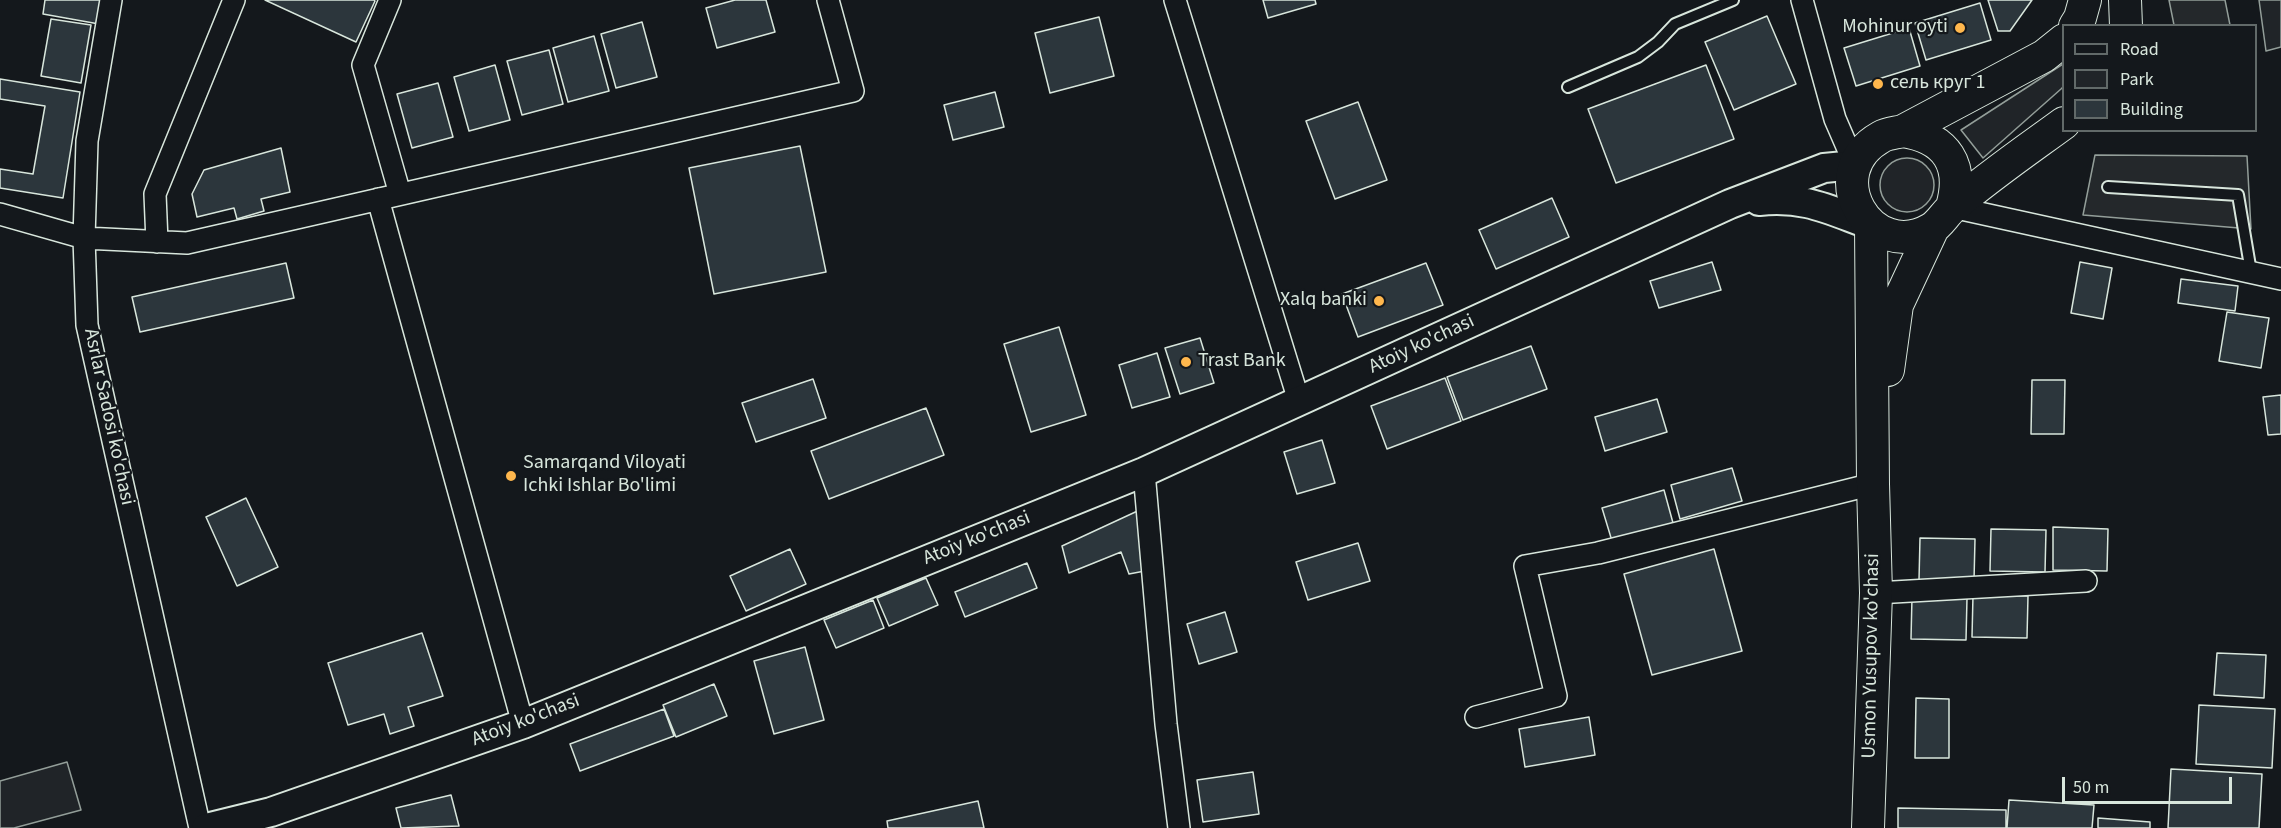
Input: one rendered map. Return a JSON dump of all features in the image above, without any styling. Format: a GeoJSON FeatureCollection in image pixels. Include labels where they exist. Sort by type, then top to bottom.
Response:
{"type":"FeatureCollection","features":[{"type":"Feature","properties":{"kind":"main road"},"geometry":{"type":"LineString","coordinates":[[2076,24],[2085,0]]}},
{"type":"Feature","properties":{"kind":"main road"},"geometry":{"type":"LineString","coordinates":[[2125,0],[2126,24]]}},
{"type":"Feature","properties":{"kind":"main road"},"geometry":{"type":"LineString","coordinates":[[2062,42],[2044,56],[1903,131],[1883,135],[1866,147],[1855,165],[1851,181],[1853,197],[1859,212],[1871,225],[1890,235],[1912,236],[1942,218],[2062,125]]}},
{"type":"Feature","properties":{"kind":"main road"},"geometry":{"type":"LineString","coordinates":[[1903,131],[1929,138],[1949,156],[1956,172],[1957,190],[1942,218]]}},
{"type":"Feature","properties":{"kind":"main road","name":"Usmon Yusupov ko'chasi"},"geometry":{"type":"LineString","coordinates":[[1873,484],[1897,305],[1942,218]]}},
{"type":"Feature","properties":{"kind":"main road","name":"Usmon Yusupov ko'chasi"},"geometry":{"type":"LineString","coordinates":[[1868,828],[1876,593],[1871,225]]}},
{"type":"Feature","properties":{"kind":"street","name":"Asrlar Sadosi ko'chasi"},"geometry":{"type":"LineString","coordinates":[[111,0],[87,141],[84,238],[87,325],[200,828]]}},
{"type":"Feature","properties":{"kind":"street"},"geometry":{"type":"LineString","coordinates":[[157,242],[155,194],[234,0]]}},
{"type":"Feature","properties":{"kind":"street"},"geometry":{"type":"LineString","coordinates":[[390,0],[363,65],[400,194]]}},
{"type":"Feature","properties":{"kind":"street"},"geometry":{"type":"LineString","coordinates":[[0,214],[84,238],[187,243],[853,91],[828,0]]}},
{"type":"Feature","properties":{"kind":"street"},"geometry":{"type":"LineString","coordinates":[[1175,0],[1299,401]]}},
{"type":"Feature","properties":{"kind":"street"},"geometry":{"type":"LineString","coordinates":[[1802,0],[1835,119],[1855,165]]}},
{"type":"Feature","properties":{"kind":"street","name":"Atoiy ko'chasi"},"geometry":{"type":"LineString","coordinates":[[206,828],[270,820],[523,724],[1144,472],[1730,204],[1824,168],[1855,165]]}},
{"type":"Feature","properties":{"kind":"street"},"geometry":{"type":"LineString","coordinates":[[378,199],[523,724]]}},
{"type":"Feature","properties":{"kind":"street","name":"Atoiy ko'chasi"},"geometry":{"type":"LineString","coordinates":[[1730,204],[1781,199],[1801,200],[1871,225]]}},
{"type":"Feature","properties":{"kind":"street"},"geometry":{"type":"LineString","coordinates":[[1942,218],[2281,279]]}},
{"type":"Feature","properties":{"kind":"street"},"geometry":{"type":"LineString","coordinates":[[1144,472],[1166,724],[1179,828]]}},
{"type":"Feature","properties":{"kind":"street"},"geometry":{"type":"LineString","coordinates":[[1476,717],[1556,696],[1525,566],[1598,553],[1873,484]]}},
{"type":"Feature","properties":{"kind":"street"},"geometry":{"type":"LineString","coordinates":[[1876,593],[2086,581]]}},
{"type":"Feature","properties":{"kind":"lane"},"geometry":{"type":"LineString","coordinates":[[1568,87],[1638,57],[1658,42],[1675,24],[1733,0]]}},
{"type":"Feature","properties":{"kind":"lane"},"geometry":{"type":"LineString","coordinates":[[2108,187],[2238,195],[2251,272]]}},
{"type":"Feature","properties":{"kind":"green space"},"geometry":{"type":"Polygon","coordinates":[[[2259,0],[2281,0],[2281,47],[2266,51],[2259,0]]]}},
{"type":"Feature","properties":{"kind":"green space"},"geometry":{"type":"Polygon","coordinates":[[[2062,65],[2062,88],[1983,158],[1961,130],[2062,65]]]}},
{"type":"Feature","properties":{"kind":"green space"},"geometry":{"type":"Polygon","coordinates":[[[1902,158],[1912,158],[1922,162],[1930,170],[1934,185],[1930,200],[1922,208],[1912,212],[1902,212],[1892,208],[1884,200],[1880,190],[1880,180],[1884,170],[1892,162],[1902,158]]]}},
{"type":"Feature","properties":{"kind":"green space"},"geometry":{"type":"Polygon","coordinates":[[[67,762],[81,810],[14,828],[0,828],[0,781],[67,762]]]}},
{"type":"Feature","properties":{"kind":"shaded area"},"geometry":{"type":"Polygon","coordinates":[[[2169,0],[2225,0],[2230,24],[2174,24],[2169,0]]]}},
{"type":"Feature","properties":{"kind":"shaded area"},"geometry":{"type":"Polygon","coordinates":[[[2095,155],[2247,156],[2251,229],[2083,215],[2095,155]]]}},
{"type":"Feature","properties":{"kind":"building"},"geometry":{"type":"Polygon","coordinates":[[[45,0],[103,0],[99,24],[43,14],[45,0]]]}},
{"type":"Feature","properties":{"kind":"building"},"geometry":{"type":"Polygon","coordinates":[[[265,0],[374,0],[375,1],[356,42],[265,0]]]}},
{"type":"Feature","properties":{"kind":"building"},"geometry":{"type":"Polygon","coordinates":[[[735,0],[766,0],[775,32],[717,48],[706,8],[735,0]]]}},
{"type":"Feature","properties":{"kind":"building"},"geometry":{"type":"Polygon","coordinates":[[[1263,0],[1315,0],[1316,4],[1268,18],[1263,0]]]}},
{"type":"Feature","properties":{"kind":"building"},"geometry":{"type":"Polygon","coordinates":[[[1988,0],[2032,0],[2010,31],[1998,31],[1988,0]]]}},
{"type":"Feature","properties":{"kind":"building"},"geometry":{"type":"Polygon","coordinates":[[[1980,3],[1991,40],[1926,60],[1915,23],[1980,3]]]}},
{"type":"Feature","properties":{"kind":"building"},"geometry":{"type":"Polygon","coordinates":[[[1767,16],[1796,84],[1734,110],[1705,42],[1767,16]]]}},
{"type":"Feature","properties":{"kind":"building"},"geometry":{"type":"Polygon","coordinates":[[[1099,17],[1114,76],[1050,93],[1035,33],[1099,17]]]}},
{"type":"Feature","properties":{"kind":"building"},"geometry":{"type":"Polygon","coordinates":[[[51,19],[91,25],[81,83],[41,76],[51,19]]]}},
{"type":"Feature","properties":{"kind":"building"},"geometry":{"type":"Polygon","coordinates":[[[642,22],[657,77],[616,88],[601,34],[642,22]]]}},
{"type":"Feature","properties":{"kind":"building"},"geometry":{"type":"Polygon","coordinates":[[[1909,28],[1920,66],[1856,86],[1844,48],[1909,28]]]}},
{"type":"Feature","properties":{"kind":"building"},"geometry":{"type":"Polygon","coordinates":[[[594,36],[609,91],[568,102],[553,48],[594,36]]]}},
{"type":"Feature","properties":{"kind":"building"},"geometry":{"type":"Polygon","coordinates":[[[549,50],[563,104],[522,115],[507,61],[549,50]]]}},
{"type":"Feature","properties":{"kind":"building"},"geometry":{"type":"Polygon","coordinates":[[[495,65],[510,120],[469,131],[454,77],[495,65]]]}},
{"type":"Feature","properties":{"kind":"building"},"geometry":{"type":"Polygon","coordinates":[[[1706,65],[1734,139],[1616,183],[1588,109],[1706,65]]]}},
{"type":"Feature","properties":{"kind":"building"},"geometry":{"type":"Polygon","coordinates":[[[0,79],[80,92],[63,198],[0,188],[0,169],[33,174],[45,106],[0,99],[0,79]]]}},
{"type":"Feature","properties":{"kind":"building"},"geometry":{"type":"Polygon","coordinates":[[[438,83],[453,137],[412,148],[397,94],[438,83]]]}},
{"type":"Feature","properties":{"kind":"building"},"geometry":{"type":"Polygon","coordinates":[[[995,92],[1004,127],[953,140],[944,105],[995,92]]]}},
{"type":"Feature","properties":{"kind":"building"},"geometry":{"type":"Polygon","coordinates":[[[1358,102],[1387,180],[1335,199],[1306,121],[1358,102]]]}},
{"type":"Feature","properties":{"kind":"building"},"geometry":{"type":"Polygon","coordinates":[[[800,146],[826,272],[714,294],[689,168],[800,146]]]}},
{"type":"Feature","properties":{"kind":"building"},"geometry":{"type":"Polygon","coordinates":[[[281,148],[290,192],[261,199],[264,211],[237,219],[234,208],[197,217],[192,194],[204,170],[281,148]]]}},
{"type":"Feature","properties":{"kind":"building"},"geometry":{"type":"Polygon","coordinates":[[[1552,198],[1569,237],[1496,269],[1479,230],[1552,198]]]}},
{"type":"Feature","properties":{"kind":"building"},"geometry":{"type":"Polygon","coordinates":[[[1712,262],[1721,290],[1659,308],[1650,281],[1712,262]]]}},
{"type":"Feature","properties":{"kind":"building"},"geometry":{"type":"Polygon","coordinates":[[[2080,262],[2112,268],[2103,319],[2071,313],[2080,262]]]}},
{"type":"Feature","properties":{"kind":"building"},"geometry":{"type":"Polygon","coordinates":[[[286,263],[294,298],[140,332],[132,297],[286,263]]]}},
{"type":"Feature","properties":{"kind":"building"},"geometry":{"type":"Polygon","coordinates":[[[1426,263],[1443,305],[1358,337],[1342,294],[1426,263]]]}},
{"type":"Feature","properties":{"kind":"building"},"geometry":{"type":"Polygon","coordinates":[[[2181,279],[2238,286],[2235,311],[2178,303],[2181,279]]]}},
{"type":"Feature","properties":{"kind":"building"},"geometry":{"type":"Polygon","coordinates":[[[2227,312],[2269,318],[2261,368],[2219,361],[2227,312]]]}},
{"type":"Feature","properties":{"kind":"building"},"geometry":{"type":"Polygon","coordinates":[[[1059,327],[1086,415],[1031,432],[1004,344],[1059,327]]]}},
{"type":"Feature","properties":{"kind":"building"},"geometry":{"type":"Polygon","coordinates":[[[1200,338],[1214,383],[1180,394],[1165,348],[1200,338]]]}},
{"type":"Feature","properties":{"kind":"building"},"geometry":{"type":"Polygon","coordinates":[[[1531,346],[1547,389],[1463,420],[1447,377],[1531,346]]]}},
{"type":"Feature","properties":{"kind":"building"},"geometry":{"type":"Polygon","coordinates":[[[1157,353],[1170,397],[1132,408],[1119,365],[1157,353]]]}},
{"type":"Feature","properties":{"kind":"building"},"geometry":{"type":"Polygon","coordinates":[[[1445,378],[1461,421],[1387,449],[1371,406],[1445,378]]]}},
{"type":"Feature","properties":{"kind":"building"},"geometry":{"type":"Polygon","coordinates":[[[813,379],[826,418],[756,442],[742,403],[813,379]]]}},
{"type":"Feature","properties":{"kind":"building"},"geometry":{"type":"Polygon","coordinates":[[[2032,380],[2065,380],[2064,434],[2031,434],[2032,380]]]}},
{"type":"Feature","properties":{"kind":"building"},"geometry":{"type":"Polygon","coordinates":[[[2281,395],[2281,434],[2268,435],[2263,397],[2281,395]]]}},
{"type":"Feature","properties":{"kind":"building"},"geometry":{"type":"Polygon","coordinates":[[[1657,399],[1667,432],[1605,451],[1595,417],[1657,399]]]}},
{"type":"Feature","properties":{"kind":"building"},"geometry":{"type":"Polygon","coordinates":[[[926,408],[944,455],[829,499],[811,451],[926,408]]]}},
{"type":"Feature","properties":{"kind":"building"},"geometry":{"type":"Polygon","coordinates":[[[1322,440],[1335,483],[1297,494],[1284,452],[1322,440]]]}},
{"type":"Feature","properties":{"kind":"building"},"geometry":{"type":"Polygon","coordinates":[[[1732,468],[1742,501],[1680,519],[1671,485],[1732,468]]]}},
{"type":"Feature","properties":{"kind":"building"},"geometry":{"type":"Polygon","coordinates":[[[1664,490],[1673,523],[1612,541],[1602,508],[1664,490]]]}},
{"type":"Feature","properties":{"kind":"building"},"geometry":{"type":"Polygon","coordinates":[[[246,498],[278,567],[237,586],[206,517],[246,498]]]}},
{"type":"Feature","properties":{"kind":"building"},"geometry":{"type":"Polygon","coordinates":[[[1144,508],[1150,570],[1129,574],[1121,552],[1069,573],[1062,546],[1144,508]]]}},
{"type":"Feature","properties":{"kind":"building"},"geometry":{"type":"Polygon","coordinates":[[[2053,527],[2108,529],[2107,571],[2053,570],[2053,527]]]}},
{"type":"Feature","properties":{"kind":"building"},"geometry":{"type":"Polygon","coordinates":[[[1991,529],[2046,530],[2045,572],[1990,571],[1991,529]]]}},
{"type":"Feature","properties":{"kind":"building"},"geometry":{"type":"Polygon","coordinates":[[[1920,538],[1975,539],[1974,581],[1919,580],[1920,538]]]}},
{"type":"Feature","properties":{"kind":"building"},"geometry":{"type":"Polygon","coordinates":[[[1358,543],[1370,581],[1308,600],[1296,562],[1358,543]]]}},
{"type":"Feature","properties":{"kind":"building"},"geometry":{"type":"Polygon","coordinates":[[[790,549],[806,584],[746,611],[730,576],[790,549]]]}},
{"type":"Feature","properties":{"kind":"building"},"geometry":{"type":"Polygon","coordinates":[[[1714,549],[1742,651],[1652,675],[1624,574],[1714,549]]]}},
{"type":"Feature","properties":{"kind":"building"},"geometry":{"type":"Polygon","coordinates":[[[1027,563],[1037,588],[965,617],[955,592],[1027,563]]]}},
{"type":"Feature","properties":{"kind":"building"},"geometry":{"type":"Polygon","coordinates":[[[926,578],[938,605],[889,626],[877,598],[926,578]]]}},
{"type":"Feature","properties":{"kind":"building"},"geometry":{"type":"Polygon","coordinates":[[[1973,595],[2028,596],[2027,638],[1972,637],[1973,595]]]}},
{"type":"Feature","properties":{"kind":"building"},"geometry":{"type":"Polygon","coordinates":[[[1912,597],[1967,598],[1966,640],[1911,639],[1912,597]]]}},
{"type":"Feature","properties":{"kind":"building"},"geometry":{"type":"Polygon","coordinates":[[[873,600],[884,628],[836,648],[824,620],[873,600]]]}},
{"type":"Feature","properties":{"kind":"building"},"geometry":{"type":"Polygon","coordinates":[[[1225,612],[1237,652],[1199,664],[1187,624],[1225,612]]]}},
{"type":"Feature","properties":{"kind":"building"},"geometry":{"type":"Polygon","coordinates":[[[422,633],[443,696],[408,707],[414,726],[390,734],[384,714],[348,725],[328,663],[422,633]]]}},
{"type":"Feature","properties":{"kind":"building"},"geometry":{"type":"Polygon","coordinates":[[[805,647],[824,720],[774,734],[754,661],[805,647]]]}},
{"type":"Feature","properties":{"kind":"building"},"geometry":{"type":"Polygon","coordinates":[[[2217,653],[2266,655],[2264,698],[2214,695],[2217,653]]]}},
{"type":"Feature","properties":{"kind":"building"},"geometry":{"type":"Polygon","coordinates":[[[714,684],[727,716],[676,737],[663,705],[714,684]]]}},
{"type":"Feature","properties":{"kind":"building"},"geometry":{"type":"Polygon","coordinates":[[[1916,698],[1949,699],[1949,758],[1915,758],[1916,698]]]}},
{"type":"Feature","properties":{"kind":"building"},"geometry":{"type":"Polygon","coordinates":[[[2199,705],[2275,709],[2272,768],[2196,764],[2199,705]]]}},
{"type":"Feature","properties":{"kind":"building"},"geometry":{"type":"Polygon","coordinates":[[[664,709],[674,736],[580,771],[570,744],[664,709]]]}},
{"type":"Feature","properties":{"kind":"building"},"geometry":{"type":"Polygon","coordinates":[[[1589,717],[1595,755],[1525,767],[1519,729],[1589,717]]]}},
{"type":"Feature","properties":{"kind":"building"},"geometry":{"type":"Polygon","coordinates":[[[2171,769],[2262,774],[2259,828],[2168,828],[2171,769]]]}},
{"type":"Feature","properties":{"kind":"building"},"geometry":{"type":"Polygon","coordinates":[[[1253,772],[1259,814],[1203,822],[1197,780],[1253,772]]]}},
{"type":"Feature","properties":{"kind":"building"},"geometry":{"type":"Polygon","coordinates":[[[451,795],[459,826],[401,828],[396,808],[451,795]]]}},
{"type":"Feature","properties":{"kind":"building"},"geometry":{"type":"Polygon","coordinates":[[[2009,800],[2094,805],[2092,828],[2007,828],[2009,800]]]}},
{"type":"Feature","properties":{"kind":"building"},"geometry":{"type":"Polygon","coordinates":[[[978,801],[984,828],[888,828],[887,821],[978,801]]]}},
{"type":"Feature","properties":{"kind":"building"},"geometry":{"type":"Polygon","coordinates":[[[1898,808],[2006,810],[2006,828],[1898,828],[1898,808]]]}},
{"type":"Feature","properties":{"kind":"building"},"geometry":{"type":"Polygon","coordinates":[[[2098,818],[2150,822],[2150,828],[2098,828],[2098,818]]]}},
{"type":"Feature","properties":{"kind":"place","name":"Mohinur oyti"},"geometry":{"type":"Point","coordinates":[1960,28]}},
{"type":"Feature","properties":{"kind":"place","name":"сель круг 1"},"geometry":{"type":"Point","coordinates":[1878,84]}},
{"type":"Feature","properties":{"kind":"place","name":"Xalq banki"},"geometry":{"type":"Point","coordinates":[1379,301]}},
{"type":"Feature","properties":{"kind":"place","name":"Trast Bank"},"geometry":{"type":"Point","coordinates":[1186,362]}},
{"type":"Feature","properties":{"kind":"place","name":"Samarqand Viloyati Ichki Ishlar Bo'limi"},"geometry":{"type":"Point","coordinates":[511,476]}}]}
